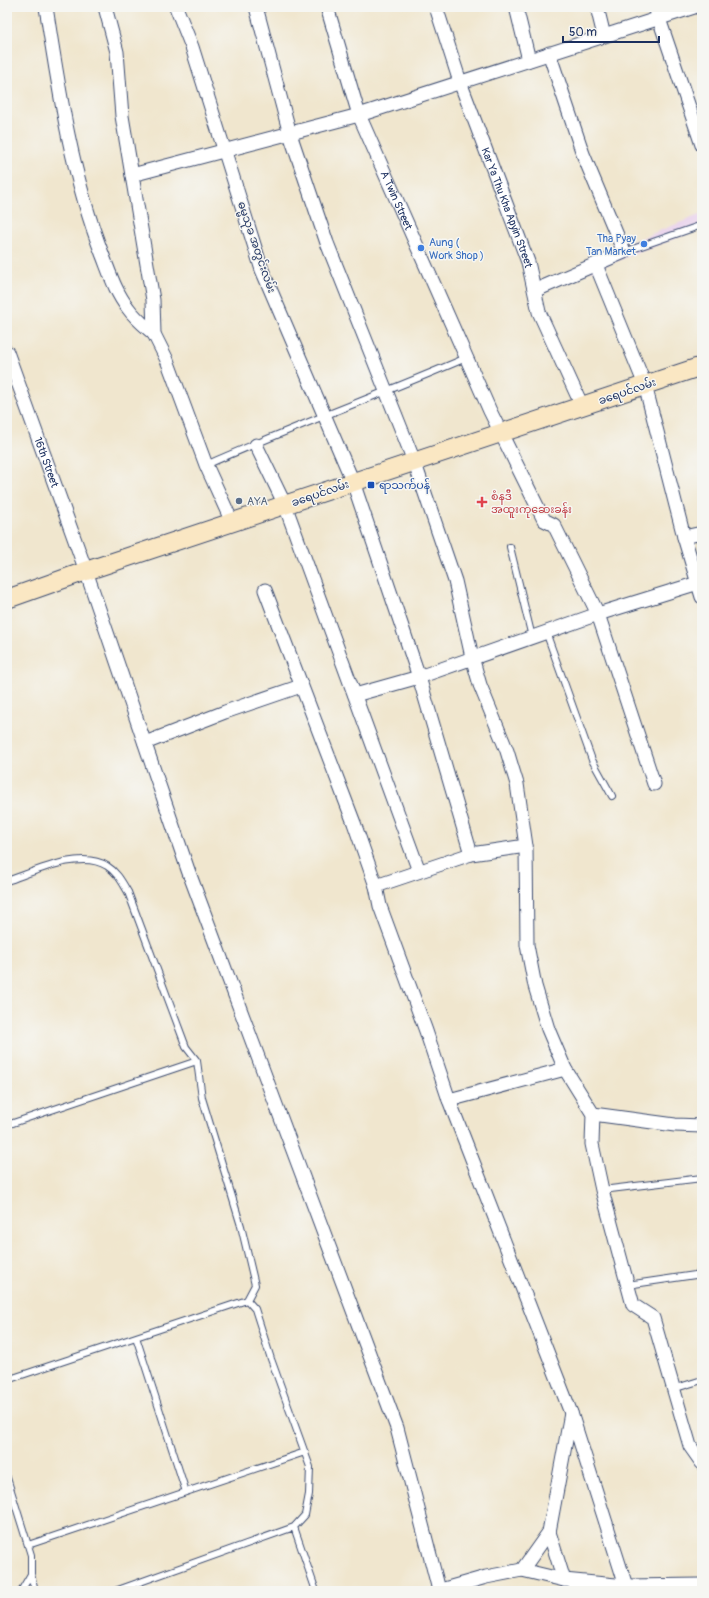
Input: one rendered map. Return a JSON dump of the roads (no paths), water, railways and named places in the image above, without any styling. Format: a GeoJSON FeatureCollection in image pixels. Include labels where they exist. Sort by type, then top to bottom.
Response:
{"type":"FeatureCollection","features":[{"type":"Feature","properties":{"kind":"main road","name":"ခရေပင်လမ်း"},"geometry":{"type":"LineString","coordinates":[[7,599],[232,522],[702,366]]}},
{"type":"Feature","properties":{"kind":"street"},"geometry":{"type":"LineString","coordinates":[[46,7],[56,72],[72,149],[93,230],[113,283],[128,309],[154,334],[167,360],[206,465],[232,522]]}},
{"type":"Feature","properties":{"kind":"street"},"geometry":{"type":"LineString","coordinates":[[105,7],[117,52],[122,116],[153,300],[154,334]]}},
{"type":"Feature","properties":{"kind":"street","name":"ဓမ္မသုခ အတွင်းလမ်း"},"geometry":{"type":"LineString","coordinates":[[176,7],[192,47],[262,270],[353,482],[419,677],[471,854]]}},
{"type":"Feature","properties":{"kind":"street"},"geometry":{"type":"LineString","coordinates":[[256,7],[290,134],[327,243],[414,461],[455,580],[472,657],[480,685],[501,737],[517,784],[526,846],[527,945],[535,986],[548,1029],[565,1069],[594,1114],[592,1144],[602,1190],[633,1305],[653,1318],[672,1389],[690,1446],[702,1463]]}},
{"type":"Feature","properties":{"kind":"street","name":"A Twin Street"},"geometry":{"type":"LineString","coordinates":[[327,7],[359,115],[466,358],[544,520],[554,525],[598,614],[654,784]]}},
{"type":"Feature","properties":{"kind":"street","name":"Kar Ya Thu Kha Apyin Street"},"geometry":{"type":"LineString","coordinates":[[436,7],[460,82],[528,262],[536,290],[539,312],[582,406]]}},
{"type":"Feature","properties":{"kind":"street"},"geometry":{"type":"LineString","coordinates":[[516,7],[529,60]]}},
{"type":"Feature","properties":{"kind":"street"},"geometry":{"type":"LineString","coordinates":[[597,7],[604,36]]}},
{"type":"Feature","properties":{"kind":"street"},"geometry":{"type":"LineString","coordinates":[[132,175],[226,152],[359,115],[604,36],[657,13],[694,7]]}},
{"type":"Feature","properties":{"kind":"street"},"geometry":{"type":"LineString","coordinates":[[657,13],[697,118],[702,145]]}},
{"type":"Feature","properties":{"kind":"street"},"geometry":{"type":"LineString","coordinates":[[536,290],[624,252],[583,154],[549,53]]}},
{"type":"Feature","properties":{"kind":"street"},"geometry":{"type":"LineString","coordinates":[[596,265],[645,385],[684,537],[702,597]]}},
{"type":"Feature","properties":{"kind":"street","name":"16th Street"},"geometry":{"type":"LineString","coordinates":[[7,352],[86,571],[188,870],[397,1428],[438,1591]]}},
{"type":"Feature","properties":{"kind":"street"},"geometry":{"type":"LineString","coordinates":[[256,445],[285,505],[419,871]]}},
{"type":"Feature","properties":{"kind":"street"},"geometry":{"type":"LineString","coordinates":[[684,537],[702,533]]}},
{"type":"Feature","properties":{"kind":"street"},"geometry":{"type":"LineString","coordinates":[[355,695],[419,677],[472,657],[598,614],[698,583]]}},
{"type":"Feature","properties":{"kind":"street"},"geometry":{"type":"LineString","coordinates":[[265,590],[354,823],[376,886],[380,906],[449,1100],[571,1413],[626,1589]]}},
{"type":"Feature","properties":{"kind":"street"},"geometry":{"type":"LineString","coordinates":[[145,743],[225,712],[301,686]]}},
{"type":"Feature","properties":{"kind":"street"},"geometry":{"type":"LineString","coordinates":[[376,886],[471,854],[526,846]]}},
{"type":"Feature","properties":{"kind":"street"},"geometry":{"type":"LineString","coordinates":[[449,1100],[565,1069]]}},
{"type":"Feature","properties":{"kind":"street"},"geometry":{"type":"LineString","coordinates":[[594,1114],[675,1125],[702,1126]]}},
{"type":"Feature","properties":{"kind":"street"},"geometry":{"type":"LineString","coordinates":[[522,1570],[549,1532],[571,1413]]}},
{"type":"Feature","properties":{"kind":"street"},"geometry":{"type":"LineString","coordinates":[[549,1532],[564,1580]]}},
{"type":"Feature","properties":{"kind":"street"},"geometry":{"type":"LineString","coordinates":[[438,1591],[486,1576],[522,1570],[564,1580],[626,1589],[702,1585]]}},
{"type":"Feature","properties":{"kind":"lane"},"geometry":{"type":"LineString","coordinates":[[624,252],[702,225]]}},
{"type":"Feature","properties":{"kind":"lane"},"geometry":{"type":"LineString","coordinates":[[206,465],[324,416],[386,393],[466,358]]}},
{"type":"Feature","properties":{"kind":"lane"},"geometry":{"type":"LineString","coordinates":[[510,547],[532,637]]}},
{"type":"Feature","properties":{"kind":"lane"},"geometry":{"type":"LineString","coordinates":[[546,632],[592,760],[612,796]]}},
{"type":"Feature","properties":{"kind":"lane"},"geometry":{"type":"LineString","coordinates":[[7,881],[63,862],[96,860],[108,866],[120,878],[128,892],[186,1047],[197,1061],[202,1098],[252,1268],[255,1285],[247,1300],[7,1380]]}},
{"type":"Feature","properties":{"kind":"lane"},"geometry":{"type":"LineString","coordinates":[[7,1125],[197,1061]]}},
{"type":"Feature","properties":{"kind":"lane"},"geometry":{"type":"LineString","coordinates":[[602,1190],[702,1178]]}},
{"type":"Feature","properties":{"kind":"lane"},"geometry":{"type":"LineString","coordinates":[[628,1285],[702,1274]]}},
{"type":"Feature","properties":{"kind":"lane"},"geometry":{"type":"LineString","coordinates":[[115,1591],[294,1527],[305,1515],[309,1494],[310,1467],[271,1359],[255,1308],[247,1300]]}},
{"type":"Feature","properties":{"kind":"lane"},"geometry":{"type":"LineString","coordinates":[[136,1337],[186,1492]]}},
{"type":"Feature","properties":{"kind":"lane"},"geometry":{"type":"LineString","coordinates":[[672,1389],[702,1380]]}},
{"type":"Feature","properties":{"kind":"lane"},"geometry":{"type":"LineString","coordinates":[[28,1545],[305,1452]]}},
{"type":"Feature","properties":{"kind":"lane"},"geometry":{"type":"LineString","coordinates":[[7,1478],[31,1555],[30,1574],[35,1591]]}},
{"type":"Feature","properties":{"kind":"lane"},"geometry":{"type":"LineString","coordinates":[[294,1527],[316,1591]]}},
{"type":"Feature","properties":{"kind":"lane"},"geometry":{"type":"LineString","coordinates":[[21,1591],[30,1574]]}},
{"type":"Feature","properties":{"kind":"place","name":"Tha Pyay Tan Market"},"geometry":{"type":"Point","coordinates":[644,244]}},
{"type":"Feature","properties":{"kind":"place","name":"Aung ( Work Shop )"},"geometry":{"type":"Point","coordinates":[421,248]}},
{"type":"Feature","properties":{"kind":"place","name":"ရာသက်ပန်"},"geometry":{"type":"Point","coordinates":[371,485]}},
{"type":"Feature","properties":{"kind":"place","name":"AYA"},"geometry":{"type":"Point","coordinates":[239,501]}},
{"type":"Feature","properties":{"kind":"place","name":"စံနဒီ အထူးကုဆေးခန်း"},"geometry":{"type":"Point","coordinates":[482,502]}}]}
